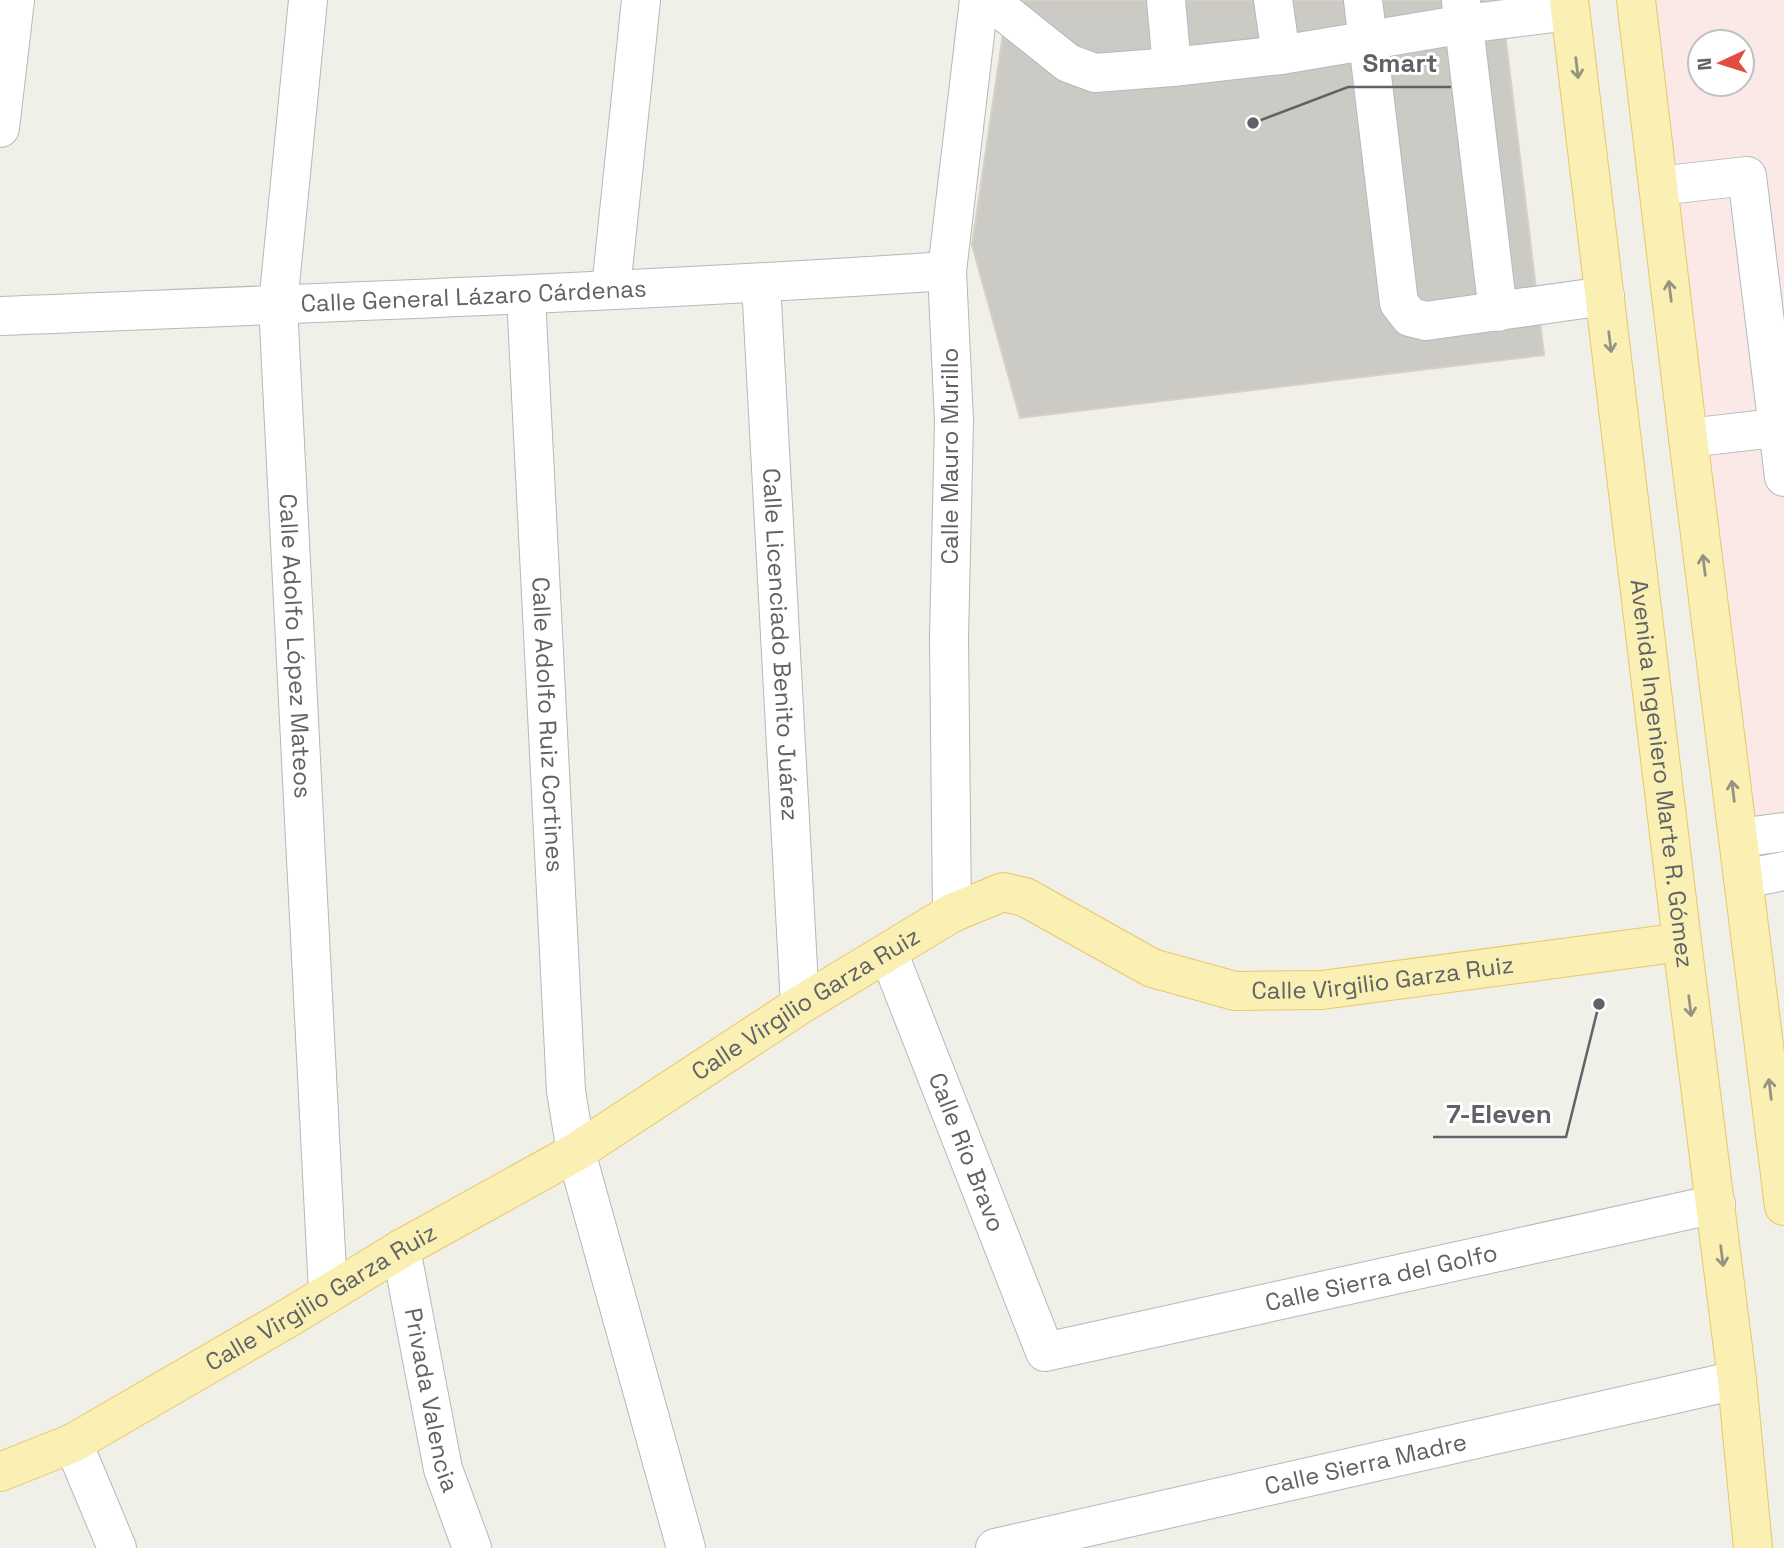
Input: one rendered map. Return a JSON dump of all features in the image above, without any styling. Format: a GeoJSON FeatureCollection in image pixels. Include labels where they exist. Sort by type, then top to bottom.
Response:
{"type":"FeatureCollection","features":[{"type":"Feature","properties":{"kind":"main road"},"geometry":{"type":"LineString","coordinates":[[1636,0],[1783,1192]]}},
{"type":"Feature","properties":{"kind":"main road","name":"Avenida Ingeniero Marte R. Gómez"},"geometry":{"type":"LineString","coordinates":[[1569,5],[1737,1380],[1753,1548]]}},
{"type":"Feature","properties":{"kind":"main road","name":"Calle Virgilio Garza Ruiz"},"geometry":{"type":"LineString","coordinates":[[0,1472],[73,1443],[401,1249],[576,1152],[800,1005],[951,913],[1003,892],[1025,897],[1152,968],[1235,991],[1321,990],[1682,942]]}},
{"type":"Feature","properties":{"kind":"street"},"geometry":{"type":"LineString","coordinates":[[0,128],[15,0]]}},
{"type":"Feature","properties":{"kind":"street","name":"Calle Adolfo López Mateos"},"geometry":{"type":"LineString","coordinates":[[308,0],[278,305],[328,1293]]}},
{"type":"Feature","properties":{"kind":"street"},"geometry":{"type":"LineString","coordinates":[[611,289],[641,0]]}},
{"type":"Feature","properties":{"kind":"street","name":"Calle Mauro Murillo"},"geometry":{"type":"LineString","coordinates":[[951,913],[949,637],[954,421],[947,271],[979,0]]}},
{"type":"Feature","properties":{"kind":"street"},"geometry":{"type":"LineString","coordinates":[[989,0],[1068,63],[1095,73],[1281,55],[1368,42],[1463,12],[1569,5]]}},
{"type":"Feature","properties":{"kind":"street"},"geometry":{"type":"LineString","coordinates":[[1166,0],[1172,67]]}},
{"type":"Feature","properties":{"kind":"street"},"geometry":{"type":"LineString","coordinates":[[1273,0],[1281,55]]}},
{"type":"Feature","properties":{"kind":"street"},"geometry":{"type":"LineString","coordinates":[[1363,0],[1399,303],[1410,317],[1426,321],[1605,296]]}},
{"type":"Feature","properties":{"kind":"street"},"geometry":{"type":"LineString","coordinates":[[1463,12],[1498,312]]}},
{"type":"Feature","properties":{"kind":"street"},"geometry":{"type":"LineString","coordinates":[[1658,186],[1747,176],[1781,427],[1784,477]]}},
{"type":"Feature","properties":{"kind":"street","name":"Calle General Lázaro Cárdenas"},"geometry":{"type":"LineString","coordinates":[[0,316],[526,296],[947,271]]}},
{"type":"Feature","properties":{"kind":"street","name":"Calle Licenciado Benito Juárez"},"geometry":{"type":"LineString","coordinates":[[761,283],[800,1005]]}},
{"type":"Feature","properties":{"kind":"street","name":"Calle Adolfo Ruiz Cortines"},"geometry":{"type":"LineString","coordinates":[[526,296],[566,1091],[576,1152],[686,1548]]}},
{"type":"Feature","properties":{"kind":"street"},"geometry":{"type":"LineString","coordinates":[[1688,438],[1781,427]]}},
{"type":"Feature","properties":{"kind":"street"},"geometry":{"type":"LineString","coordinates":[[1739,838],[1784,832]]}},
{"type":"Feature","properties":{"kind":"street"},"geometry":{"type":"LineString","coordinates":[[1743,878],[1784,871]]}},
{"type":"Feature","properties":{"kind":"street","name":"Calle Río Bravo"},"geometry":{"type":"LineString","coordinates":[[888,952],[1045,1352]]}},
{"type":"Feature","properties":{"kind":"street","name":"Calle Sierra del Golfo"},"geometry":{"type":"LineString","coordinates":[[1045,1352],[1716,1204]]}},
{"type":"Feature","properties":{"kind":"street","name":"Privada Valencia"},"geometry":{"type":"LineString","coordinates":[[401,1249],[443,1468],[472,1548]]}},
{"type":"Feature","properties":{"kind":"street","name":"Calle Sierra Madre"},"geometry":{"type":"LineString","coordinates":[[995,1548],[1737,1380]]}},
{"type":"Feature","properties":{"kind":"street"},"geometry":{"type":"LineString","coordinates":[[73,1443],[117,1548]]}},
{"type":"Feature","properties":{"kind":"shaded area"},"geometry":{"type":"Polygon","coordinates":[[[1654,0],[1784,0],[1784,851],[1751,858],[1654,0]]]}},
{"type":"Feature","properties":{"kind":"building"},"geometry":{"type":"Polygon","coordinates":[[[1008,0],[1501,0],[1544,355],[1020,418],[972,245],[1008,0]]]}},
{"type":"Feature","properties":{"kind":"place","name":"Smart"},"geometry":{"type":"Point","coordinates":[1253,123]}},
{"type":"Feature","properties":{"kind":"place","name":"7-Eleven"},"geometry":{"type":"Point","coordinates":[1599,1004]}}]}
